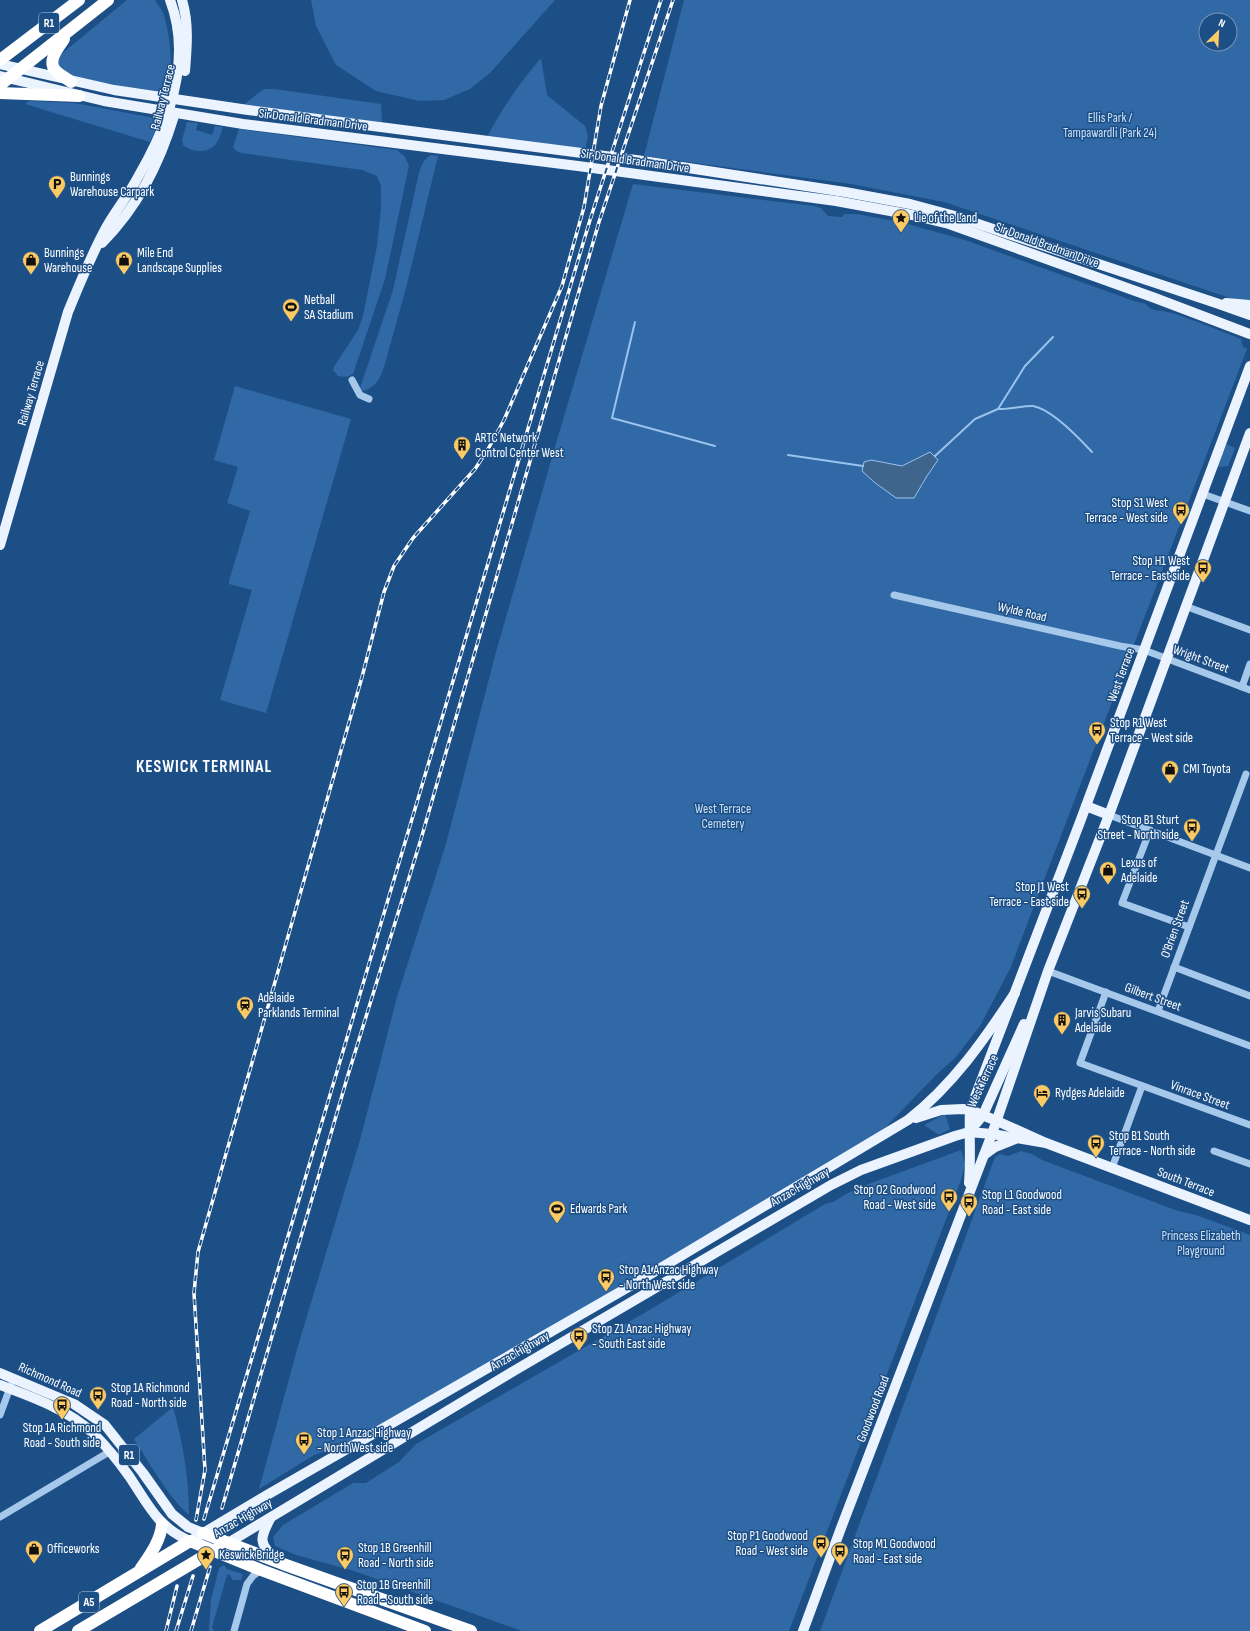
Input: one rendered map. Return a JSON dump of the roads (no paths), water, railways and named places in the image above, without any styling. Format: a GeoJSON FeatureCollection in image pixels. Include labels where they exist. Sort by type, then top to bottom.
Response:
{"type":"FeatureCollection","features":[{"type":"Feature","properties":{"kind":"highway","name":"R1"},"geometry":{"type":"LineString","coordinates":[[0,60],[79,0]]}},
{"type":"Feature","properties":{"kind":"highway","name":"R1"},"geometry":{"type":"LineString","coordinates":[[3,80],[20,69],[108,0]]}},
{"type":"Feature","properties":{"kind":"highway"},"geometry":{"type":"LineString","coordinates":[[69,31],[54,55],[53,64],[56,70],[71,82]]}},
{"type":"Feature","properties":{"kind":"highway"},"geometry":{"type":"LineString","coordinates":[[0,48],[18,46]]}},
{"type":"Feature","properties":{"kind":"highway"},"geometry":{"type":"LineString","coordinates":[[0,93],[79,96]]}},
{"type":"Feature","properties":{"kind":"highway"},"geometry":{"type":"LineString","coordinates":[[138,1572],[150,1556],[158,1539],[162,1524]]}},
{"type":"Feature","properties":{"kind":"highway","name":"R1"},"geometry":{"type":"LineString","coordinates":[[203,1533],[235,1543],[283,1564],[444,1626],[471,1631]]}},
{"type":"Feature","properties":{"kind":"highway","name":"Anzac Highway"},"geometry":{"type":"LineString","coordinates":[[40,1631],[190,1541]]}},
{"type":"Feature","properties":{"kind":"highway","name":"Richmond Road"},"geometry":{"type":"LineString","coordinates":[[190,1541],[214,1551]]}},
{"type":"Feature","properties":{"kind":"highway","name":"Anzac Highway"},"geometry":{"type":"LineString","coordinates":[[78,1631],[214,1551],[235,1543]]}},
{"type":"Feature","properties":{"kind":"highway","name":"R1"},"geometry":{"type":"LineString","coordinates":[[214,1551],[425,1631]]}},
{"type":"Feature","properties":{"kind":"main road"},"geometry":{"type":"LineString","coordinates":[[165,0],[174,10]]}},
{"type":"Feature","properties":{"kind":"main road","name":"Railway Terrace"},"geometry":{"type":"LineString","coordinates":[[0,545],[68,312],[107,226],[155,147],[176,89],[179,66],[179,44],[177,23],[170,0]]}},
{"type":"Feature","properties":{"kind":"main road","name":"Railway Terrace"},"geometry":{"type":"LineString","coordinates":[[95,251],[112,232],[138,197],[154,170],[167,137],[181,91],[185,70],[188,36],[182,0]]}},
{"type":"Feature","properties":{"kind":"main road","name":"Sir Donald Bradman Drive"},"geometry":{"type":"LineString","coordinates":[[0,64],[71,82],[114,90],[248,110],[375,125],[636,160],[837,191],[910,204],[951,215],[1250,315]]}},
{"type":"Feature","properties":{"kind":"main road","name":"Sir Donald Bradman Drive"},"geometry":{"type":"LineString","coordinates":[[3,80],[161,112],[843,202],[912,215],[949,224],[1155,298],[1250,334]]}},
{"type":"Feature","properties":{"kind":"main road"},"geometry":{"type":"LineString","coordinates":[[1216,303],[1250,305]]}},
{"type":"Feature","properties":{"kind":"main road","name":"West Terrace"},"geometry":{"type":"LineString","coordinates":[[969,1132],[970,1110],[1086,806],[1250,366]]}},
{"type":"Feature","properties":{"kind":"main road","name":"West Terrace"},"geometry":{"type":"LineString","coordinates":[[969,1132],[983,1115],[1048,970],[1109,815],[1250,433]]}},
{"type":"Feature","properties":{"kind":"main road"},"geometry":{"type":"LineString","coordinates":[[1086,806],[1109,815]]}},
{"type":"Feature","properties":{"kind":"main road","name":"West Terrace"},"geometry":{"type":"LineString","coordinates":[[997,1120],[1048,970]]}},
{"type":"Feature","properties":{"kind":"main road","name":"West Terrace"},"geometry":{"type":"LineString","coordinates":[[908,1120],[935,1098],[965,1064],[1015,993]]}},
{"type":"Feature","properties":{"kind":"main road"},"geometry":{"type":"LineString","coordinates":[[908,1120],[941,1110],[970,1110]]}},
{"type":"Feature","properties":{"kind":"main road","name":"South Terrace"},"geometry":{"type":"LineString","coordinates":[[970,1110],[997,1120],[1046,1143],[1250,1220]]}},
{"type":"Feature","properties":{"kind":"main road","name":"Anzac Highway"},"geometry":{"type":"LineString","coordinates":[[190,1541],[749,1217],[908,1120]]}},
{"type":"Feature","properties":{"kind":"main road","name":"Goodwood Road"},"geometry":{"type":"LineString","coordinates":[[804,1631],[841,1528],[997,1120]]}},
{"type":"Feature","properties":{"kind":"main road","name":"Goodwood Road"},"geometry":{"type":"LineString","coordinates":[[968,1197],[971,1166],[969,1132]]}},
{"type":"Feature","properties":{"kind":"main road","name":"Anzac Highway"},"geometry":{"type":"LineString","coordinates":[[235,1543],[270,1519],[480,1391],[831,1184],[874,1165],[955,1136],[969,1132],[992,1134]]}},
{"type":"Feature","properties":{"kind":"main road","name":"South Terrace"},"geometry":{"type":"LineString","coordinates":[[992,1134],[1046,1143]]}},
{"type":"Feature","properties":{"kind":"main road"},"geometry":{"type":"LineString","coordinates":[[984,1156],[995,1146],[1015,1139]]}},
{"type":"Feature","properties":{"kind":"main road","name":"Richmond Road"},"geometry":{"type":"LineString","coordinates":[[0,1373],[61,1398],[79,1407],[104,1425],[144,1473],[172,1514],[185,1526],[203,1533]]}},
{"type":"Feature","properties":{"kind":"main road"},"geometry":{"type":"LineString","coordinates":[[472,1378],[480,1391]]}},
{"type":"Feature","properties":{"kind":"main road","name":"Richmond Road"},"geometry":{"type":"LineString","coordinates":[[5,1387],[55,1408],[94,1434],[128,1475],[149,1508],[162,1524],[176,1535],[190,1541]]}},
{"type":"Feature","properties":{"kind":"main road"},"geometry":{"type":"LineString","coordinates":[[109,1452],[119,1442]]}},
{"type":"Feature","properties":{"kind":"main road"},"geometry":{"type":"LineString","coordinates":[[270,1519],[262,1534],[262,1541],[266,1551],[283,1564]]}},
{"type":"Feature","properties":{"kind":"street"},"geometry":{"type":"LineString","coordinates":[[352,380],[360,395],[369,399]]}},
{"type":"Feature","properties":{"kind":"street"},"geometry":{"type":"LineString","coordinates":[[1203,494],[1250,512]]}},
{"type":"Feature","properties":{"kind":"street","name":"Wylde Road"},"geometry":{"type":"LineString","coordinates":[[894,595],[1120,646],[1144,650]]}},
{"type":"Feature","properties":{"kind":"street"},"geometry":{"type":"LineString","coordinates":[[1185,606],[1250,630]]}},
{"type":"Feature","properties":{"kind":"street","name":"Wright Street"},"geometry":{"type":"LineString","coordinates":[[1144,650],[1250,690]]}},
{"type":"Feature","properties":{"kind":"street"},"geometry":{"type":"LineString","coordinates":[[1242,687],[1250,664]]}},
{"type":"Feature","properties":{"kind":"street","name":"O'Brien Street"},"geometry":{"type":"LineString","coordinates":[[1158,1011],[1246,774]]}},
{"type":"Feature","properties":{"kind":"street"},"geometry":{"type":"LineString","coordinates":[[1109,815],[1250,868]]}},
{"type":"Feature","properties":{"kind":"street"},"geometry":{"type":"LineString","coordinates":[[1150,830],[1122,903],[1189,927]]}},
{"type":"Feature","properties":{"kind":"street"},"geometry":{"type":"LineString","coordinates":[[1174,967],[1250,996]]}},
{"type":"Feature","properties":{"kind":"street","name":"Gilbert Street"},"geometry":{"type":"LineString","coordinates":[[1048,970],[1250,1046]]}},
{"type":"Feature","properties":{"kind":"street","name":"Vinrace Street"},"geometry":{"type":"LineString","coordinates":[[1106,992],[1080,1063],[1250,1125]]}},
{"type":"Feature","properties":{"kind":"street"},"geometry":{"type":"LineString","coordinates":[[1112,1168],[1142,1086]]}},
{"type":"Feature","properties":{"kind":"street"},"geometry":{"type":"LineString","coordinates":[[1214,1151],[1250,1164]]}},
{"type":"Feature","properties":{"kind":"street"},"geometry":{"type":"LineString","coordinates":[[0,1415],[5,1387],[13,1378]]}},
{"type":"Feature","properties":{"kind":"street"},"geometry":{"type":"LineString","coordinates":[[0,1517],[109,1452]]}},
{"type":"Feature","properties":{"kind":"street"},"geometry":{"type":"LineString","coordinates":[[234,1631],[247,1584],[253,1576],[261,1570]]}},
{"type":"Feature","properties":{"kind":"waterway"},"geometry":{"type":"LineString","coordinates":[[635,322],[612,418],[715,446]]}},
{"type":"Feature","properties":{"kind":"waterway"},"geometry":{"type":"LineString","coordinates":[[935,456],[975,419],[998,409],[1025,366],[1053,337]]}},
{"type":"Feature","properties":{"kind":"waterway"},"geometry":{"type":"LineString","coordinates":[[999,409],[1030,406],[1040,408],[1065,425],[1092,452]]}},
{"type":"Feature","properties":{"kind":"waterway"},"geometry":{"type":"LineString","coordinates":[[788,455],[863,466]]}},
{"type":"Feature","properties":{"kind":"railway"},"geometry":{"type":"LineString","coordinates":[[196,1520],[205,1470],[194,1293],[198,1252],[362,677],[384,592],[394,566],[413,538],[475,469],[487,451],[504,420],[562,286],[584,207],[601,106],[630,0]]}},
{"type":"Feature","properties":{"kind":"railway"},"geometry":{"type":"LineString","coordinates":[[204,1519],[590,220],[661,0]]}},
{"type":"Feature","properties":{"kind":"railway"},"geometry":{"type":"LineString","coordinates":[[222,1508],[348,1075],[421,839],[599,222],[673,0]]}},
{"type":"Feature","properties":{"kind":"railway"},"geometry":{"type":"LineString","coordinates":[[191,1631],[210,1567]]}},
{"type":"Feature","properties":{"kind":"railway"},"geometry":{"type":"LineString","coordinates":[[176,1631],[193,1576]]}},
{"type":"Feature","properties":{"kind":"railway"},"geometry":{"type":"LineString","coordinates":[[166,1631],[177,1586]]}},
{"type":"Feature","properties":{"kind":"place","name":"Bunnings Warehouse Carpark"},"geometry":{"type":"Point","coordinates":[57,199]}},
{"type":"Feature","properties":{"kind":"place","name":"Lie of the Land"},"geometry":{"type":"Point","coordinates":[901,233]}},
{"type":"Feature","properties":{"kind":"place","name":"Bunnings Warehouse"},"geometry":{"type":"Point","coordinates":[31,275]}},
{"type":"Feature","properties":{"kind":"place","name":"Mile End Landscape Supplies"},"geometry":{"type":"Point","coordinates":[124,275]}},
{"type":"Feature","properties":{"kind":"place","name":"Netball SA Stadium"},"geometry":{"type":"Point","coordinates":[291,322]}},
{"type":"Feature","properties":{"kind":"place","name":"ARTC Network Control Center West"},"geometry":{"type":"Point","coordinates":[462,460]}},
{"type":"Feature","properties":{"kind":"place","name":"Stop S1 West Terrace - West side"},"geometry":{"type":"Point","coordinates":[1181,525]}},
{"type":"Feature","properties":{"kind":"place","name":"Stop H1 West Terrace - East side"},"geometry":{"type":"Point","coordinates":[1203,583]}},
{"type":"Feature","properties":{"kind":"place","name":"Stop R1 West Terrace - West side"},"geometry":{"type":"Point","coordinates":[1097,745]}},
{"type":"Feature","properties":{"kind":"place","name":"CMI Toyota"},"geometry":{"type":"Point","coordinates":[1170,784]}},
{"type":"Feature","properties":{"kind":"place","name":"Stop B1 Sturt Street - North side"},"geometry":{"type":"Point","coordinates":[1192,842]}},
{"type":"Feature","properties":{"kind":"place","name":"Lexus of Adelaide"},"geometry":{"type":"Point","coordinates":[1108,885]}},
{"type":"Feature","properties":{"kind":"place","name":"Stop J1 West Terrace - East side"},"geometry":{"type":"Point","coordinates":[1082,909]}},
{"type":"Feature","properties":{"kind":"place","name":"Adelaide Parklands Terminal"},"geometry":{"type":"Point","coordinates":[245,1020]}},
{"type":"Feature","properties":{"kind":"place","name":"Jarvis Subaru Adelaide"},"geometry":{"type":"Point","coordinates":[1062,1035]}},
{"type":"Feature","properties":{"kind":"place","name":"Rydges Adelaide"},"geometry":{"type":"Point","coordinates":[1042,1108]}},
{"type":"Feature","properties":{"kind":"place","name":"Stop B1 South Terrace - North side"},"geometry":{"type":"Point","coordinates":[1096,1158]}},
{"type":"Feature","properties":{"kind":"place","name":"Stop O2 Goodwood Road - West side"},"geometry":{"type":"Point","coordinates":[949,1212]}},
{"type":"Feature","properties":{"kind":"place","name":"Stop L1 Goodwood Road - East side"},"geometry":{"type":"Point","coordinates":[969,1217]}},
{"type":"Feature","properties":{"kind":"place","name":"Edwards Park"},"geometry":{"type":"Point","coordinates":[557,1224]}},
{"type":"Feature","properties":{"kind":"place","name":"Stop A1 Anzac Highway - North West side"},"geometry":{"type":"Point","coordinates":[606,1292]}},
{"type":"Feature","properties":{"kind":"place","name":"Stop Z1 Anzac Highway - South East side"},"geometry":{"type":"Point","coordinates":[579,1351]}},
{"type":"Feature","properties":{"kind":"place","name":"Stop 1A Richmond Road - North side"},"geometry":{"type":"Point","coordinates":[98,1410]}},
{"type":"Feature","properties":{"kind":"place","name":"Stop 1A Richmond Road - South side"},"geometry":{"type":"Point","coordinates":[62,1420]}},
{"type":"Feature","properties":{"kind":"place","name":"Stop 1 Anzac Highway - North West side"},"geometry":{"type":"Point","coordinates":[304,1455]}},
{"type":"Feature","properties":{"kind":"place","name":"Stop P1 Goodwood Road - West side"},"geometry":{"type":"Point","coordinates":[821,1558]}},
{"type":"Feature","properties":{"kind":"place","name":"Officeworks"},"geometry":{"type":"Point","coordinates":[34,1564]}},
{"type":"Feature","properties":{"kind":"place","name":"Stop M1 Goodwood Road - East side"},"geometry":{"type":"Point","coordinates":[840,1566]}},
{"type":"Feature","properties":{"kind":"place","name":"Keswick Bridge"},"geometry":{"type":"Point","coordinates":[206,1570]}},
{"type":"Feature","properties":{"kind":"place","name":"Stop 1B Greenhill Road - North side"},"geometry":{"type":"Point","coordinates":[345,1570]}},
{"type":"Feature","properties":{"kind":"place","name":"Stop 1B Greenhill Road - South side"},"geometry":{"type":"Point","coordinates":[344,1607]}},
{"type":"Feature","properties":{"kind":"district","name":"KESWICK TERMINAL"},"geometry":{"type":"Point","coordinates":[204,767]}},
{"type":"Feature","properties":{"kind":"park label","name":"Ellis Park / Tampawardli (Park 24)"},"geometry":{"type":"Point","coordinates":[1110,126]}},
{"type":"Feature","properties":{"kind":"park label","name":"West Terrace Cemetery"},"geometry":{"type":"Point","coordinates":[723,816]}},
{"type":"Feature","properties":{"kind":"park label","name":"Princess Elizabeth Playground"},"geometry":{"type":"Point","coordinates":[1201,1244]}}]}
